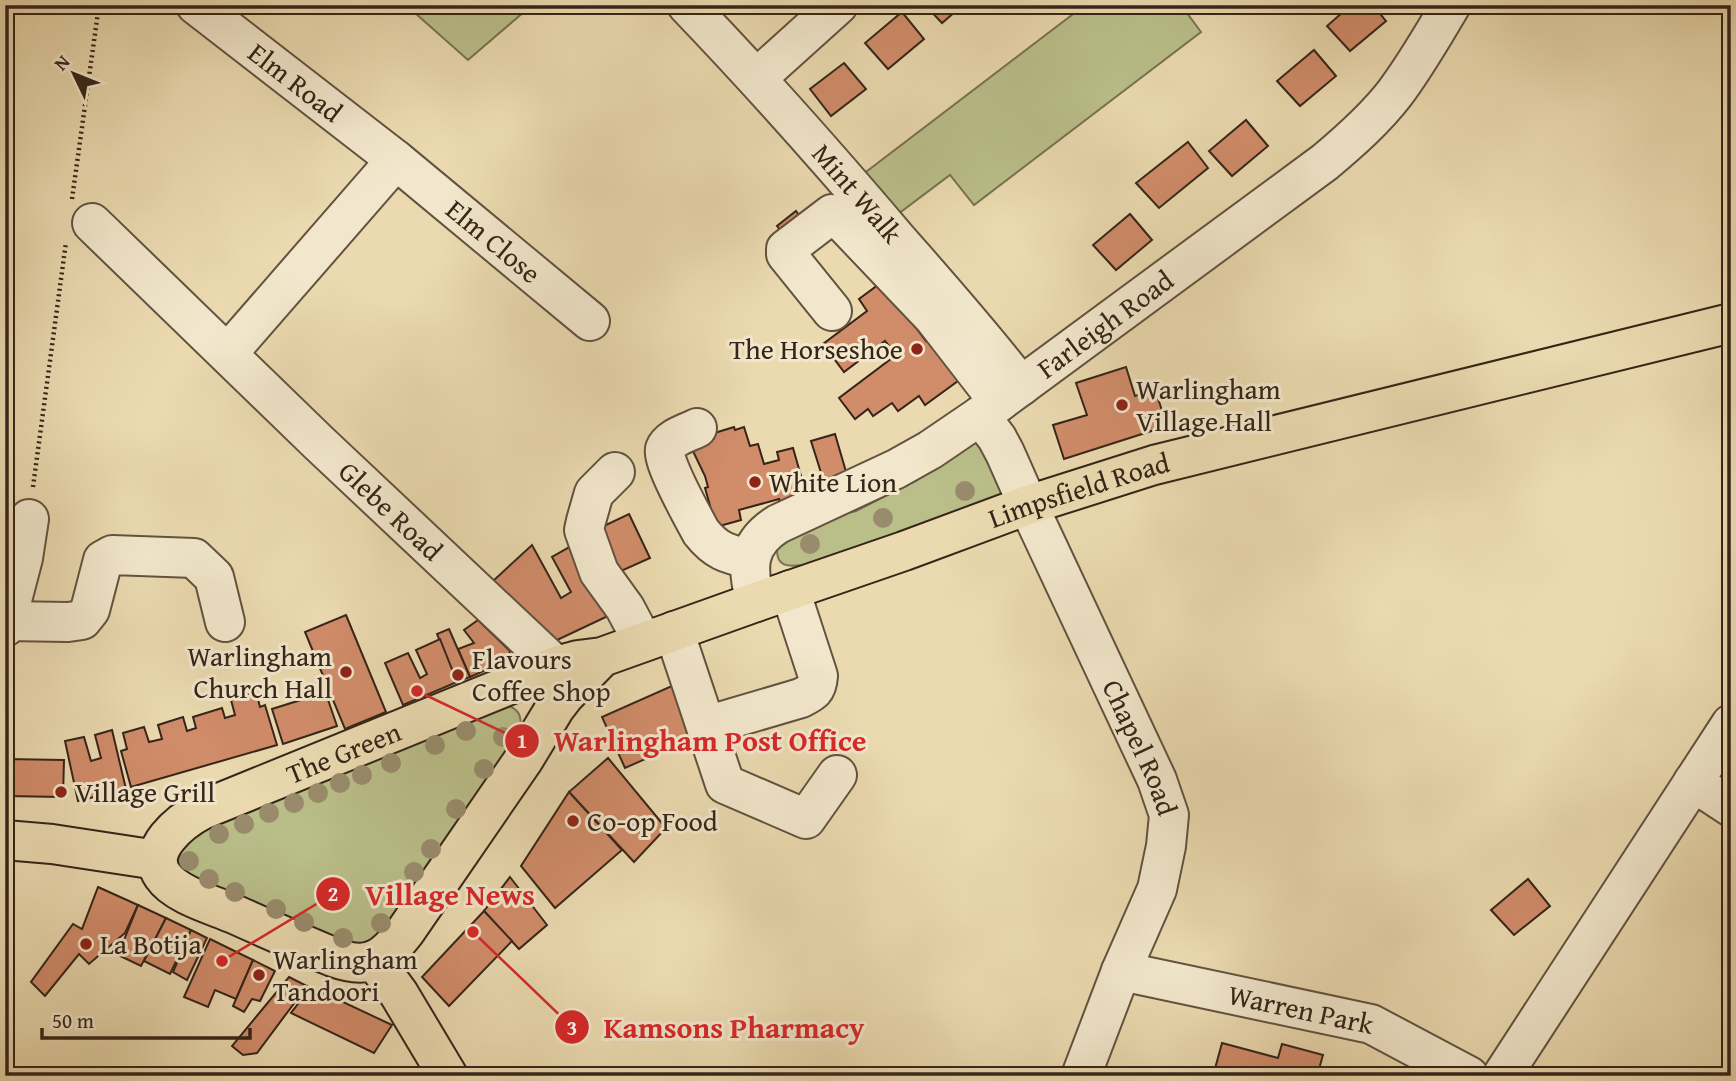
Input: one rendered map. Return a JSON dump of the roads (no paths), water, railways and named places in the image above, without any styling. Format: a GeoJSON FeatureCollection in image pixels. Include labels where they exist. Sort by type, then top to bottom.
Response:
{"type":"FeatureCollection","features":[{"type":"Feature","properties":{"kind":"main road","name":"Limpsfield Road"},"geometry":{"type":"LineString","coordinates":[[509,687],[567,662],[602,657],[1028,505],[1154,465],[1731,323]]}},
{"type":"Feature","properties":{"kind":"main road","name":"Limpsfield Road"},"geometry":{"type":"LineString","coordinates":[[540,731],[565,695],[602,657]]}},
{"type":"Feature","properties":{"kind":"main road"},"geometry":{"type":"LineString","coordinates":[[5,840],[52,844],[158,860],[162,875],[191,896],[345,962],[366,964],[392,947],[405,932],[524,759],[540,731],[538,718],[530,702],[519,691],[509,687]]}},
{"type":"Feature","properties":{"kind":"main road","name":"The Green"},"geometry":{"type":"LineString","coordinates":[[158,860],[160,850],[172,832],[202,810],[509,687]]}},
{"type":"Feature","properties":{"kind":"main road"},"geometry":{"type":"LineString","coordinates":[[374,960],[399,994],[447,1076]]}},
{"type":"Feature","properties":{"kind":"street","name":"Elm Road"},"geometry":{"type":"LineString","coordinates":[[196,5],[396,160]]}},
{"type":"Feature","properties":{"kind":"street","name":"Mint Walk"},"geometry":{"type":"LineString","coordinates":[[687,5],[757,78],[982,337],[1000,401]]}},
{"type":"Feature","properties":{"kind":"street"},"geometry":{"type":"LineString","coordinates":[[757,78],[838,5]]}},
{"type":"Feature","properties":{"kind":"street","name":"Farleigh Road"},"geometry":{"type":"LineString","coordinates":[[750,559],[760,540],[778,524],[897,470],[930,450],[1343,147],[1393,95],[1451,5]]}},
{"type":"Feature","properties":{"kind":"street","name":"Elm Close"},"geometry":{"type":"LineString","coordinates":[[396,160],[590,321]]}},
{"type":"Feature","properties":{"kind":"street"},"geometry":{"type":"LineString","coordinates":[[228,353],[396,160]]}},
{"type":"Feature","properties":{"kind":"street"},"geometry":{"type":"LineString","coordinates":[[832,311],[786,254],[786,249],[832,214],[836,215],[934,318],[1000,401]]}},
{"type":"Feature","properties":{"kind":"street","name":"Glebe Road"},"geometry":{"type":"LineString","coordinates":[[77,220],[228,353],[319,443],[556,666]]}},
{"type":"Feature","properties":{"kind":"street","name":"Chapel Road"},"geometry":{"type":"LineString","coordinates":[[1000,401],[997,438],[1157,780],[1169,815],[1157,889],[1121,971],[1081,1076]]}},
{"type":"Feature","properties":{"kind":"street"},"geometry":{"type":"LineString","coordinates":[[697,428],[666,446],[664,451],[667,464],[708,541],[722,552],[750,559],[751,584],[773,596],[818,676],[814,692],[801,698],[706,726]]}},
{"type":"Feature","properties":{"kind":"street"},"geometry":{"type":"LineString","coordinates":[[615,472],[594,493],[586,521],[584,530],[593,558],[625,608],[659,636],[706,726],[724,784],[806,819],[837,775]]}},
{"type":"Feature","properties":{"kind":"street"},"geometry":{"type":"LineString","coordinates":[[29,519],[23,558],[6,624],[82,620],[90,610],[103,560],[113,555],[194,558],[214,578],[225,622]]}},
{"type":"Feature","properties":{"kind":"street"},"geometry":{"type":"LineString","coordinates":[[1502,1076],[1731,724]]}},
{"type":"Feature","properties":{"kind":"street"},"geometry":{"type":"LineString","coordinates":[[1693,782],[1731,807]]}},
{"type":"Feature","properties":{"kind":"street","name":"Warren Park"},"geometry":{"type":"LineString","coordinates":[[1121,971],[1371,1024],[1469,1076]]}},
{"type":"Feature","properties":{"kind":"place","name":"The Horseshoe"},"geometry":{"type":"Point","coordinates":[917,349]}},
{"type":"Feature","properties":{"kind":"place","name":"Warlingham Village Hall"},"geometry":{"type":"Point","coordinates":[1122,405]}},
{"type":"Feature","properties":{"kind":"place","name":"White Lion"},"geometry":{"type":"Point","coordinates":[755,482]}},
{"type":"Feature","properties":{"kind":"place","name":"Warlingham Church Hall"},"geometry":{"type":"Point","coordinates":[346,672]}},
{"type":"Feature","properties":{"kind":"place","name":"Flavours Coffee Shop"},"geometry":{"type":"Point","coordinates":[458,675]}},
{"type":"Feature","properties":{"kind":"place","name":"Warlingham Post Office"},"geometry":{"type":"Point","coordinates":[417,691]}},
{"type":"Feature","properties":{"kind":"place","name":"Village Grill"},"geometry":{"type":"Point","coordinates":[61,792]}},
{"type":"Feature","properties":{"kind":"place","name":"Co-op Food"},"geometry":{"type":"Point","coordinates":[573,821]}},
{"type":"Feature","properties":{"kind":"place","name":"Kamsons Pharmacy"},"geometry":{"type":"Point","coordinates":[473,932]}},
{"type":"Feature","properties":{"kind":"place","name":"La Botija"},"geometry":{"type":"Point","coordinates":[86,944]}},
{"type":"Feature","properties":{"kind":"place","name":"Village News"},"geometry":{"type":"Point","coordinates":[222,961]}},
{"type":"Feature","properties":{"kind":"place","name":"Warlingham Tandoori"},"geometry":{"type":"Point","coordinates":[259,975]}}]}
